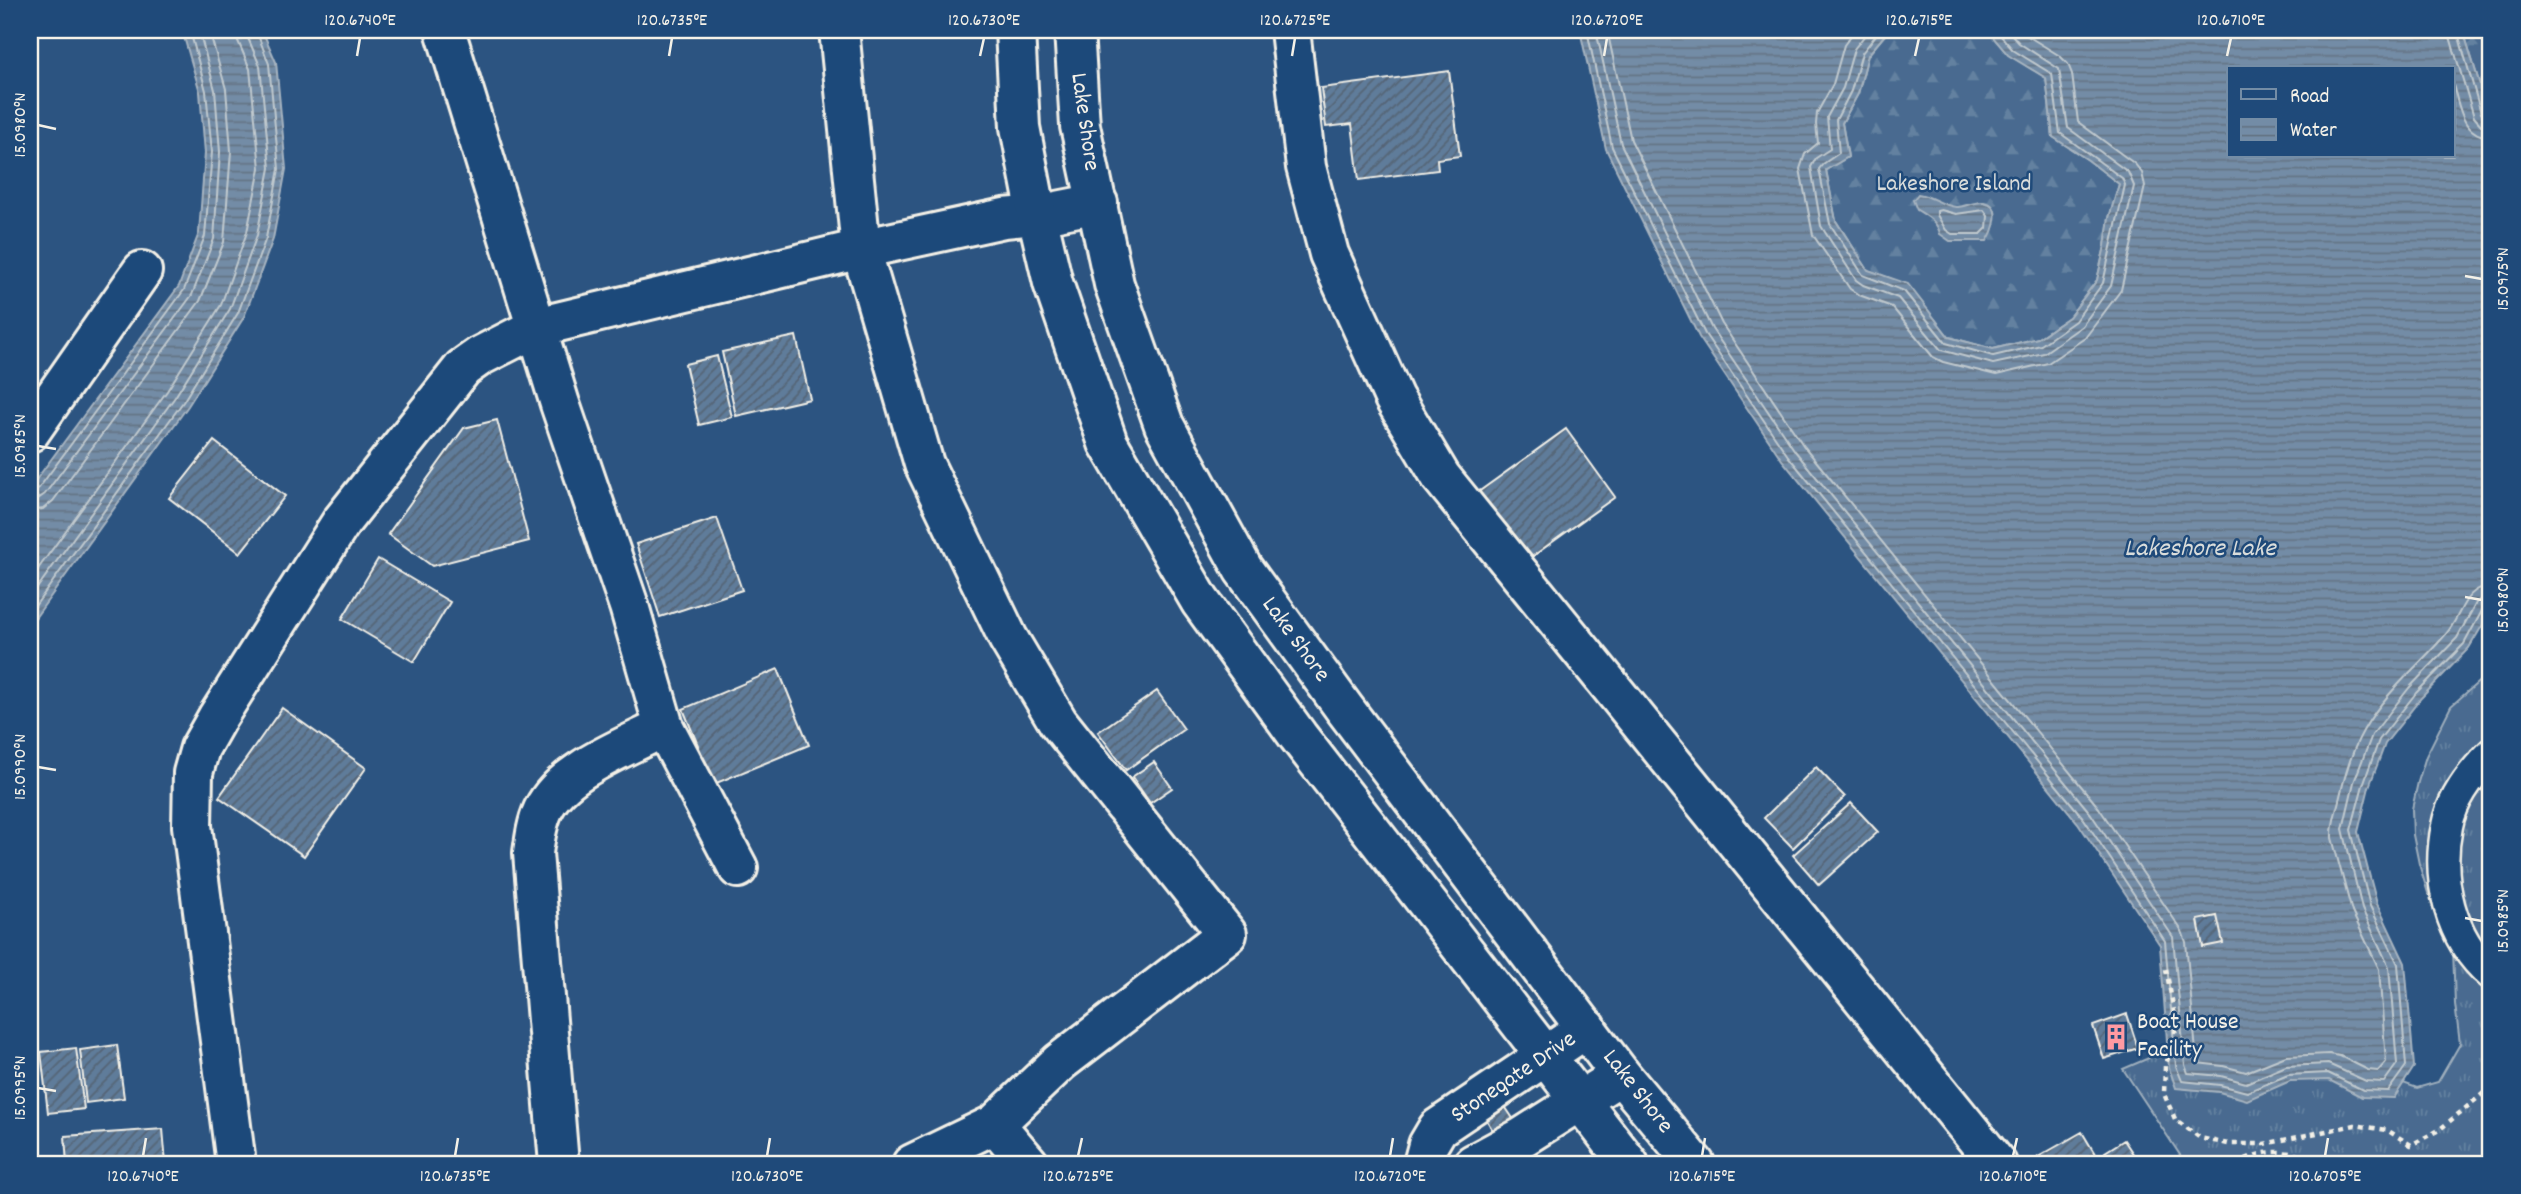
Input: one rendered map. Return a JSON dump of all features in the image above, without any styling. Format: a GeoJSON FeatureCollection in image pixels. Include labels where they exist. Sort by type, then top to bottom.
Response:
{"type":"FeatureCollection","features":[{"type":"Feature","properties":{"kind":"street"},"geometry":{"type":"LineString","coordinates":[[445,30],[560,404],[629,606],[664,727],[738,868]]}},
{"type":"Feature","properties":{"kind":"street"},"geometry":{"type":"LineString","coordinates":[[839,30],[861,248],[924,464],[1008,638],[1058,722],[1227,934],[1060,1062],[995,1124],[912,1164]]}},
{"type":"Feature","properties":{"kind":"street","name":"Lake Shore"},"geometry":{"type":"LineString","coordinates":[[1015,30],[1020,127],[1037,215],[1053,283],[1108,443],[1200,601],[1565,1111],[1629,1164]]}},
{"type":"Feature","properties":{"kind":"street","name":"Lake Shore"},"geometry":{"type":"LineString","coordinates":[[1073,30],[1080,125],[1114,284],[1164,425],[1243,569],[1344,708],[1621,1074],[1695,1164]]}},
{"type":"Feature","properties":{"kind":"street"},"geometry":{"type":"LineString","coordinates":[[1290,30],[1306,167],[1329,254],[1394,398],[1441,477],[1997,1164]]}},
{"type":"Feature","properties":{"kind":"street"},"geometry":{"type":"LineString","coordinates":[[236,1164],[192,826],[193,773],[200,748],[342,521],[463,368],[480,356],[537,327],[861,248],[1004,218],[1037,215],[1097,203]]}},
{"type":"Feature","properties":{"kind":"street"},"geometry":{"type":"LineString","coordinates":[[30,432],[142,271]]}},
{"type":"Feature","properties":{"kind":"street"},"geometry":{"type":"LineString","coordinates":[[559,1164],[533,853],[538,825],[543,810],[556,789],[578,772],[664,727]]}},
{"type":"Feature","properties":{"kind":"street"},"geometry":{"type":"LineString","coordinates":[[2491,754],[2459,795],[2447,826],[2444,880],[2448,904],[2457,928],[2470,953],[2491,974]]}},
{"type":"Feature","properties":{"kind":"street","name":"Stonegate Drive"},"geometry":{"type":"LineString","coordinates":[[1423,1164],[1428,1145],[1438,1128],[1587,1028]]}},
{"type":"Feature","properties":{"kind":"street","name":"Stonegate Drive"},"geometry":{"type":"LineString","coordinates":[[1473,1164],[1565,1111],[1621,1074]]}},
{"type":"Feature","properties":{"kind":"street"},"geometry":{"type":"LineString","coordinates":[[995,1124],[1029,1164]]}},
{"type":"Feature","properties":{"kind":"path"},"geometry":{"type":"LineString","coordinates":[[2166,969],[2176,1021],[2175,1040],[2165,1066],[2164,1094],[2175,1119],[2200,1138],[2228,1144],[2264,1144],[2355,1125],[2387,1130],[2411,1145],[2439,1130],[2491,1087]]}},
{"type":"Feature","properties":{"kind":"path"},"geometry":{"type":"LineString","coordinates":[[2237,1164],[2266,1153],[2289,1153],[2315,1164]]}},
{"type":"Feature","properties":{"kind":"green space","name":"Lakeshore Island"},"geometry":{"type":"Polygon","coordinates":[[[1889,30],[1987,30],[2009,55],[2046,78],[2053,137],[2119,184],[2109,218],[2097,280],[2069,317],[2038,338],[1993,349],[1949,337],[1908,285],[1868,270],[1836,221],[1826,170],[1848,157],[1842,123],[1858,94],[1868,55],[1889,30]]]}},
{"type":"Feature","properties":{"kind":"green space"},"geometry":{"type":"Polygon","coordinates":[[[2463,30],[2491,30],[2491,121],[2463,30]]]}},
{"type":"Feature","properties":{"kind":"green space"},"geometry":{"type":"Polygon","coordinates":[[[2491,671],[2491,1164],[2173,1164],[2182,1158],[2123,1069],[2184,1043],[2367,1070],[2417,1088],[2438,1082],[2460,1044],[2453,949],[2447,918],[2428,893],[2419,864],[2413,835],[2412,809],[2426,756],[2451,706],[2491,671]]]}},
{"type":"Feature","properties":{"kind":"water"},"geometry":{"type":"Polygon","coordinates":[[[182,30],[262,30],[276,62],[286,169],[273,239],[244,317],[188,406],[30,625],[30,488],[179,286],[199,233],[205,153],[200,92],[182,30]]]}},
{"type":"Feature","properties":{"kind":"water","name":"Lakeshore Lake"},"geometry":{"type":"Polygon","coordinates":[[[1580,30],[1889,30],[1868,55],[1858,94],[1842,123],[1848,157],[1826,170],[1836,221],[1868,270],[1908,284],[1949,337],[1993,349],[2038,338],[2069,317],[2097,280],[2109,218],[2119,184],[2053,137],[2046,78],[2008,55],[1987,30],[2463,30],[2491,121],[2491,605],[2469,648],[2421,698],[2385,744],[2369,787],[2358,832],[2377,904],[2405,963],[2414,1067],[2394,1098],[2362,1097],[2329,1080],[2290,1081],[2247,1100],[2219,1092],[2176,1088],[2169,1068],[2160,945],[2078,823],[1782,460],[1699,337],[1606,149],[1580,30]]]}},
{"type":"Feature","properties":{"kind":"water"},"geometry":{"type":"Polygon","coordinates":[[[1918,194],[1956,207],[1981,202],[1990,204],[1994,208],[1995,219],[1987,241],[1950,241],[1940,234],[1931,220],[1917,210],[1913,200],[1918,194]]]}},
{"type":"Feature","properties":{"kind":"building"},"geometry":{"type":"Polygon","coordinates":[[[1449,71],[1460,156],[1437,159],[1438,170],[1359,180],[1352,124],[1326,127],[1321,88],[1449,71]]]}},
{"type":"Feature","properties":{"kind":"building"},"geometry":{"type":"Polygon","coordinates":[[[796,336],[810,399],[736,416],[722,352],[796,336]]]}},
{"type":"Feature","properties":{"kind":"building"},"geometry":{"type":"Polygon","coordinates":[[[717,356],[732,417],[699,425],[685,364],[717,356]]]}},
{"type":"Feature","properties":{"kind":"building"},"geometry":{"type":"Polygon","coordinates":[[[497,420],[529,541],[432,566],[388,534],[464,428],[497,420]]]}},
{"type":"Feature","properties":{"kind":"building"},"geometry":{"type":"Polygon","coordinates":[[[1566,429],[1615,497],[1526,561],[1477,493],[1566,429]]]}},
{"type":"Feature","properties":{"kind":"building"},"geometry":{"type":"Polygon","coordinates":[[[214,441],[285,496],[240,553],[169,498],[214,441]]]}},
{"type":"Feature","properties":{"kind":"building"},"geometry":{"type":"Polygon","coordinates":[[[717,518],[742,590],[660,617],[636,544],[717,518]]]}},
{"type":"Feature","properties":{"kind":"building"},"geometry":{"type":"Polygon","coordinates":[[[378,559],[450,602],[414,662],[342,619],[378,559]]]}},
{"type":"Feature","properties":{"kind":"building"},"geometry":{"type":"Polygon","coordinates":[[[778,669],[809,745],[714,784],[683,709],[778,669]]]}},
{"type":"Feature","properties":{"kind":"building"},"geometry":{"type":"Polygon","coordinates":[[[1157,691],[1184,729],[1126,770],[1098,732],[1157,691]]]}},
{"type":"Feature","properties":{"kind":"building"},"geometry":{"type":"Polygon","coordinates":[[[282,708],[366,768],[304,856],[219,797],[282,708]]]}},
{"type":"Feature","properties":{"kind":"building"},"geometry":{"type":"Polygon","coordinates":[[[1154,762],[1172,788],[1150,803],[1132,777],[1154,762]]]}},
{"type":"Feature","properties":{"kind":"building"},"geometry":{"type":"Polygon","coordinates":[[[1816,767],[1845,797],[1793,848],[1764,818],[1816,767]]]}},
{"type":"Feature","properties":{"kind":"building"},"geometry":{"type":"Polygon","coordinates":[[[1851,803],[1878,832],[1819,885],[1793,855],[1851,803]]]}},
{"type":"Feature","properties":{"kind":"building"},"geometry":{"type":"Polygon","coordinates":[[[2217,916],[2223,943],[2203,947],[2198,920],[2217,916]]]}},
{"type":"Feature","properties":{"kind":"building","name":"Boat House Facility"},"geometry":{"type":"Polygon","coordinates":[[[2127,1014],[2138,1048],[2104,1059],[2093,1026],[2127,1014]]]}},
{"type":"Feature","properties":{"kind":"building"},"geometry":{"type":"Polygon","coordinates":[[[117,1045],[124,1098],[86,1103],[80,1050],[117,1045]]]}},
{"type":"Feature","properties":{"kind":"building"},"geometry":{"type":"Polygon","coordinates":[[[76,1048],[84,1109],[48,1113],[41,1052],[76,1048]]]}},
{"type":"Feature","properties":{"kind":"building"},"geometry":{"type":"Polygon","coordinates":[[[1504,1105],[1516,1123],[1496,1136],[1485,1117],[1504,1105]]]}},
{"type":"Feature","properties":{"kind":"building"},"geometry":{"type":"Polygon","coordinates":[[[163,1129],[166,1164],[67,1164],[65,1136],[163,1129]]]}},
{"type":"Feature","properties":{"kind":"building"},"geometry":{"type":"Polygon","coordinates":[[[2082,1132],[2101,1164],[2042,1164],[2038,1157],[2082,1132]]]}},
{"type":"Feature","properties":{"kind":"building"},"geometry":{"type":"Polygon","coordinates":[[[2124,1140],[2137,1160],[2130,1164],[2112,1164],[2105,1152],[2124,1140]]]}},
{"type":"Feature","properties":{"kind":"place","name":"Boat House Facility"},"geometry":{"type":"Point","coordinates":[2116,1037]}}]}
